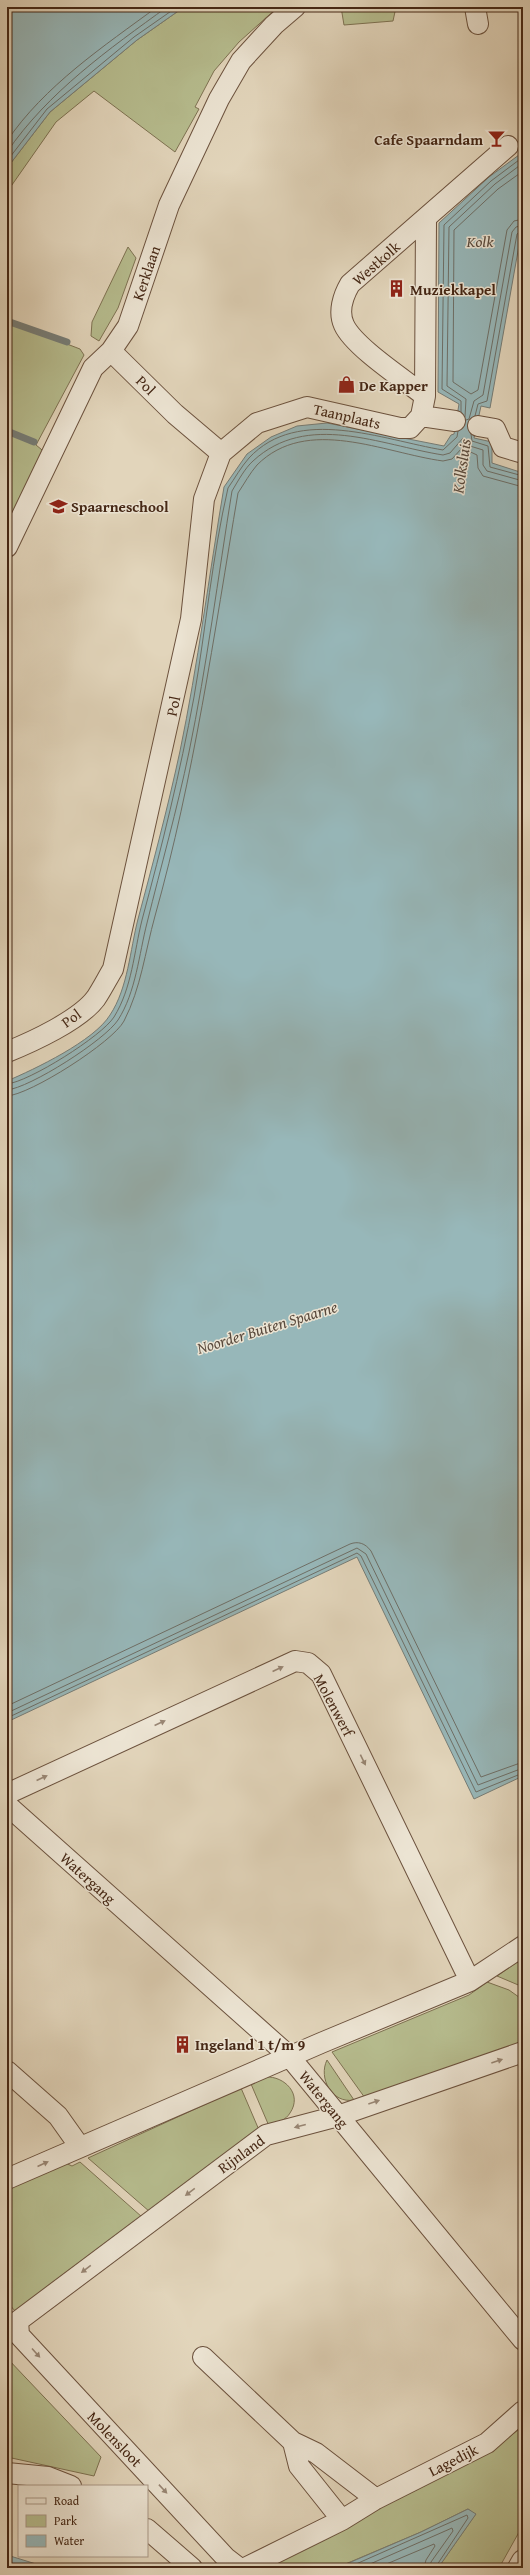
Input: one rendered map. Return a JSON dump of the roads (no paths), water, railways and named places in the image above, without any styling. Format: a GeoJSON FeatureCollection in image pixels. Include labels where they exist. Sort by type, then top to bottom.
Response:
{"type":"FeatureCollection","features":[{"type":"Feature","properties":{"kind":"street","name":"Kerklaan"},"geometry":{"type":"LineString","coordinates":[[7,547],[93,368],[112,351],[128,326],[167,210],[219,99],[242,61],[274,25],[295,7]]}},
{"type":"Feature","properties":{"kind":"street","name":"Westkolk"},"geometry":{"type":"LineString","coordinates":[[425,396],[366,350],[348,332],[344,324],[342,307],[346,291],[350,284],[426,220],[508,146]]}},
{"type":"Feature","properties":{"kind":"street","name":"Westkolk"},"geometry":{"type":"LineString","coordinates":[[421,416],[425,396],[426,220]]}},
{"type":"Feature","properties":{"kind":"street","name":"Pol"},"geometry":{"type":"LineString","coordinates":[[7,1052],[26,1045],[70,1020],[95,1000],[113,969],[191,619],[204,499],[221,453],[175,414],[112,351]]}},
{"type":"Feature","properties":{"kind":"street","name":"Taanplaats"},"geometry":{"type":"LineString","coordinates":[[221,453],[257,423],[308,407],[407,429],[421,416]]}},
{"type":"Feature","properties":{"kind":"street"},"geometry":{"type":"LineString","coordinates":[[421,416],[455,421]]}},
{"type":"Feature","properties":{"kind":"street"},"geometry":{"type":"LineString","coordinates":[[486,427],[503,447],[523,453]]}},
{"type":"Feature","properties":{"kind":"street"},"geometry":{"type":"LineString","coordinates":[[7,1035],[26,1045]]}},
{"type":"Feature","properties":{"kind":"street","name":"Molenwerf"},"geometry":{"type":"LineString","coordinates":[[7,1794],[295,1661],[308,1662],[321,1674],[470,1981]]}},
{"type":"Feature","properties":{"kind":"street","name":"Watergang"},"geometry":{"type":"LineString","coordinates":[[7,1806],[289,2056],[523,2340]]}},
{"type":"Feature","properties":{"kind":"street"},"geometry":{"type":"LineString","coordinates":[[7,2179],[289,2056],[470,1981],[523,1946]]}},
{"type":"Feature","properties":{"kind":"street","name":"Rijnland"},"geometry":{"type":"LineString","coordinates":[[18,2321],[266,2135],[338,2116],[523,2052]]}},
{"type":"Feature","properties":{"kind":"street"},"geometry":{"type":"LineString","coordinates":[[7,2071],[58,2116],[80,2147]]}},
{"type":"Feature","properties":{"kind":"street","name":"Molensloot"},"geometry":{"type":"LineString","coordinates":[[18,2321],[19,2335],[226,2558],[239,2568]]}},
{"type":"Feature","properties":{"kind":"street"},"geometry":{"type":"LineString","coordinates":[[204,2357],[293,2442],[316,2453],[376,2499]]}},
{"type":"Feature","properties":{"kind":"street","name":"Lagedijk"},"geometry":{"type":"LineString","coordinates":[[245,2568],[342,2520],[376,2499],[487,2443],[523,2411]]}},
{"type":"Feature","properties":{"kind":"street"},"geometry":{"type":"LineString","coordinates":[[293,2442],[299,2466],[342,2520]]}},
{"type":"Feature","properties":{"kind":"street"},"geometry":{"type":"LineString","coordinates":[[7,2473],[48,2477],[68,2485]]}},
{"type":"Feature","properties":{"kind":"street"},"geometry":{"type":"LineString","coordinates":[[148,2531],[192,2568]]}},
{"type":"Feature","properties":{"kind":"street"},"geometry":{"type":"LineString","coordinates":[[519,2568],[523,2561]]}},
{"type":"Feature","properties":{"kind":"water"},"geometry":{"type":"Polygon","coordinates":[[[7,7],[184,7],[137,40],[50,112],[7,168],[7,7]]]}},
{"type":"Feature","properties":{"kind":"water"},"geometry":{"type":"Polygon","coordinates":[[[523,152],[523,223],[490,408],[481,406],[474,438],[492,442],[492,463],[523,473],[523,1776],[474,1799],[357,1557],[7,1722],[7,1081],[48,1062],[91,1035],[110,1015],[121,993],[180,751],[198,652],[224,487],[247,454],[271,437],[297,426],[327,423],[444,446],[451,435],[454,434],[459,404],[438,392],[439,223],[489,177],[523,152]]]}},
{"type":"Feature","properties":{"kind":"water"},"geometry":{"type":"Polygon","coordinates":[[[468,2509],[476,2514],[438,2568],[337,2568],[421,2532],[468,2509]]]}},
{"type":"Feature","properties":{"kind":"water"},"geometry":{"type":"Polygon","coordinates":[[[7,2555],[49,2568],[7,2568],[7,2555]]]}},
{"type":"Feature","properties":{"kind":"waterway"},"geometry":{"type":"LineString","coordinates":[[7,321],[67,342]]}},
{"type":"Feature","properties":{"kind":"waterway"},"geometry":{"type":"LineString","coordinates":[[7,431],[34,442]]}},
{"type":"Feature","properties":{"kind":"place","name":"Cafe Spaarndam"},"geometry":{"type":"Point","coordinates":[496,139]}},
{"type":"Feature","properties":{"kind":"place","name":"Muziekkapel"},"geometry":{"type":"Point","coordinates":[397,289]}},
{"type":"Feature","properties":{"kind":"place","name":"De Kapper"},"geometry":{"type":"Point","coordinates":[346,385]}},
{"type":"Feature","properties":{"kind":"place","name":"Spaarneschool"},"geometry":{"type":"Point","coordinates":[58,506]}},
{"type":"Feature","properties":{"kind":"place","name":"Ingeland 1 t/m 9"},"geometry":{"type":"Point","coordinates":[182,2044]}},
{"type":"Feature","properties":{"kind":"water label","name":"Kolk"},"geometry":{"type":"Point","coordinates":[480,241]}},
{"type":"Feature","properties":{"kind":"water label","name":"Kolksluis"},"geometry":{"type":"Point","coordinates":[461,466]}},
{"type":"Feature","properties":{"kind":"water label","name":"Noorder Buiten Spaarne"},"geometry":{"type":"Point","coordinates":[267,1327]}}]}
